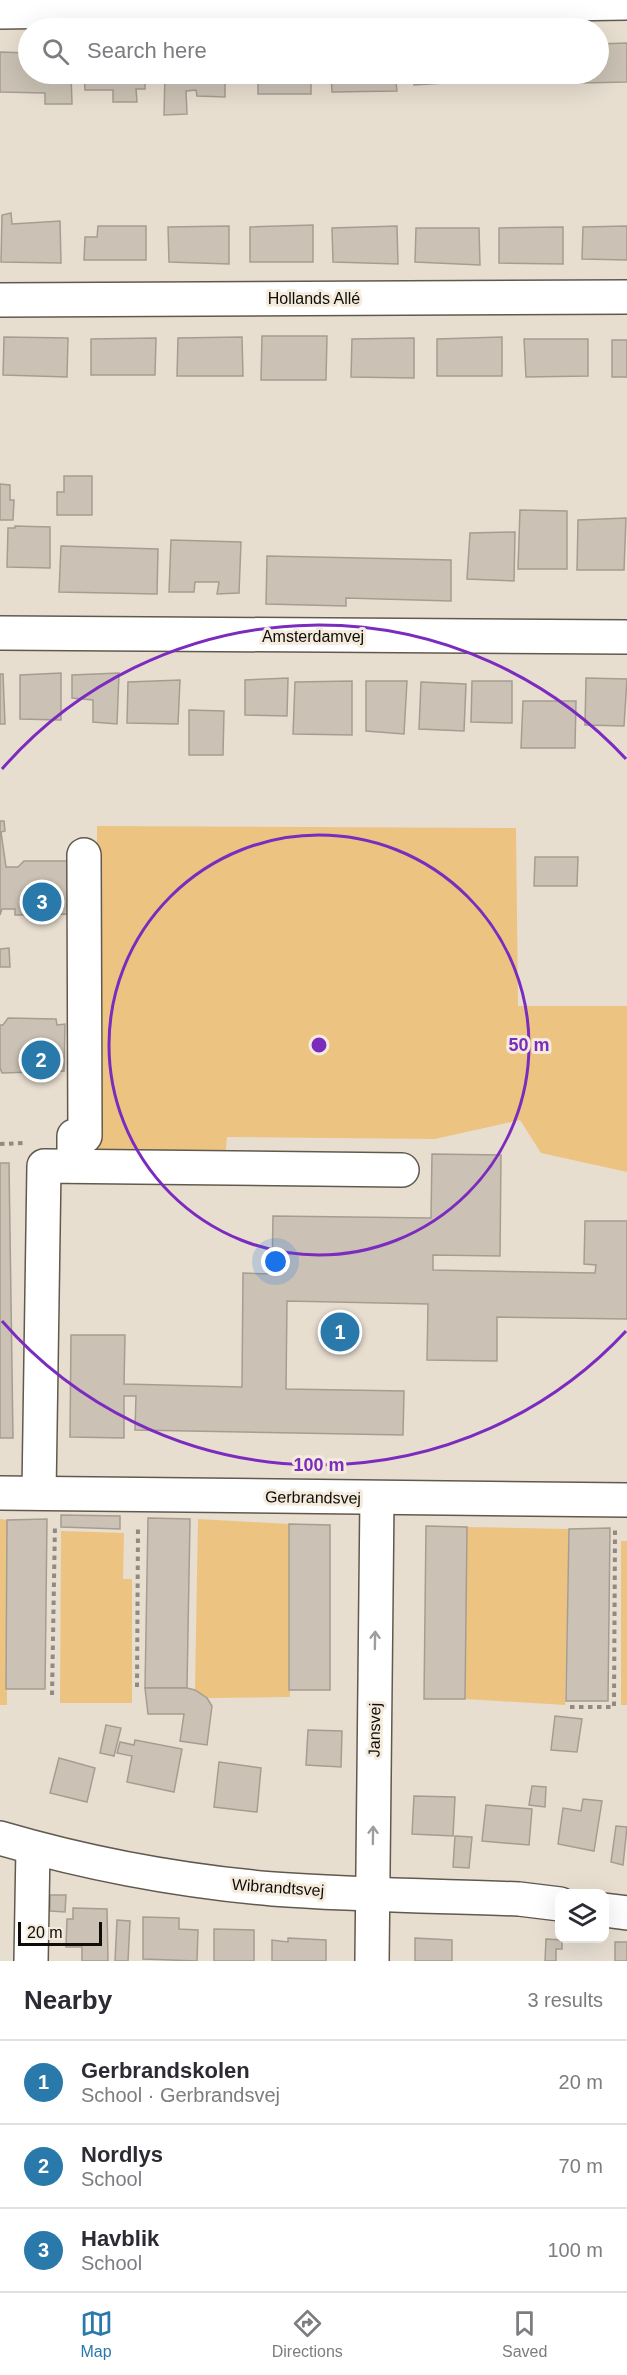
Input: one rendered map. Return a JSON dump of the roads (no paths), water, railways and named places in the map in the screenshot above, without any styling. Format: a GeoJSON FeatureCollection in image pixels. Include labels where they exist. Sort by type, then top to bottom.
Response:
{"type":"FeatureCollection","features":[{"type":"Feature","properties":{"kind":"street"},"geometry":{"type":"LineString","coordinates":[[0,12],[627,3]]}},
{"type":"Feature","properties":{"kind":"street","name":"Hollands Allé"},"geometry":{"type":"LineString","coordinates":[[0,300],[627,297]]}},
{"type":"Feature","properties":{"kind":"street","name":"Amsterdamvej"},"geometry":{"type":"LineString","coordinates":[[0,633],[627,637]]}},
{"type":"Feature","properties":{"kind":"street"},"geometry":{"type":"LineString","coordinates":[[74,1166],[74,1136],[85,1136],[84,855]]}},
{"type":"Feature","properties":{"kind":"street"},"geometry":{"type":"LineString","coordinates":[[47,1493],[44,1166],[402,1170]]}},
{"type":"Feature","properties":{"kind":"street","name":"Gerbrandsvej"},"geometry":{"type":"LineString","coordinates":[[0,1493],[621,1500]]}},
{"type":"Feature","properties":{"kind":"street","name":"Jansvej"},"geometry":{"type":"LineString","coordinates":[[372,1961],[377,1498]]}},
{"type":"Feature","properties":{"kind":"street","name":"Wibrandtsvej"},"geometry":{"type":"LineString","coordinates":[[0,1838],[33,1848],[176,1877],[273,1889],[519,1899],[555,1903]]}},
{"type":"Feature","properties":{"kind":"street"},"geometry":{"type":"LineString","coordinates":[[31,1961],[33,1848]]}},
{"type":"Feature","properties":{"kind":"street"},"geometry":{"type":"LineString","coordinates":[[609,1911],[627,1913]]}},
{"type":"Feature","properties":{"kind":"place","name":"Havblik"},"geometry":{"type":"Point","coordinates":[42,902]}},
{"type":"Feature","properties":{"kind":"place","name":"Nordlys"},"geometry":{"type":"Point","coordinates":[41,1060]}},
{"type":"Feature","properties":{"kind":"place","name":"Gerbrandskolen"},"geometry":{"type":"Point","coordinates":[340,1332]}}]}
